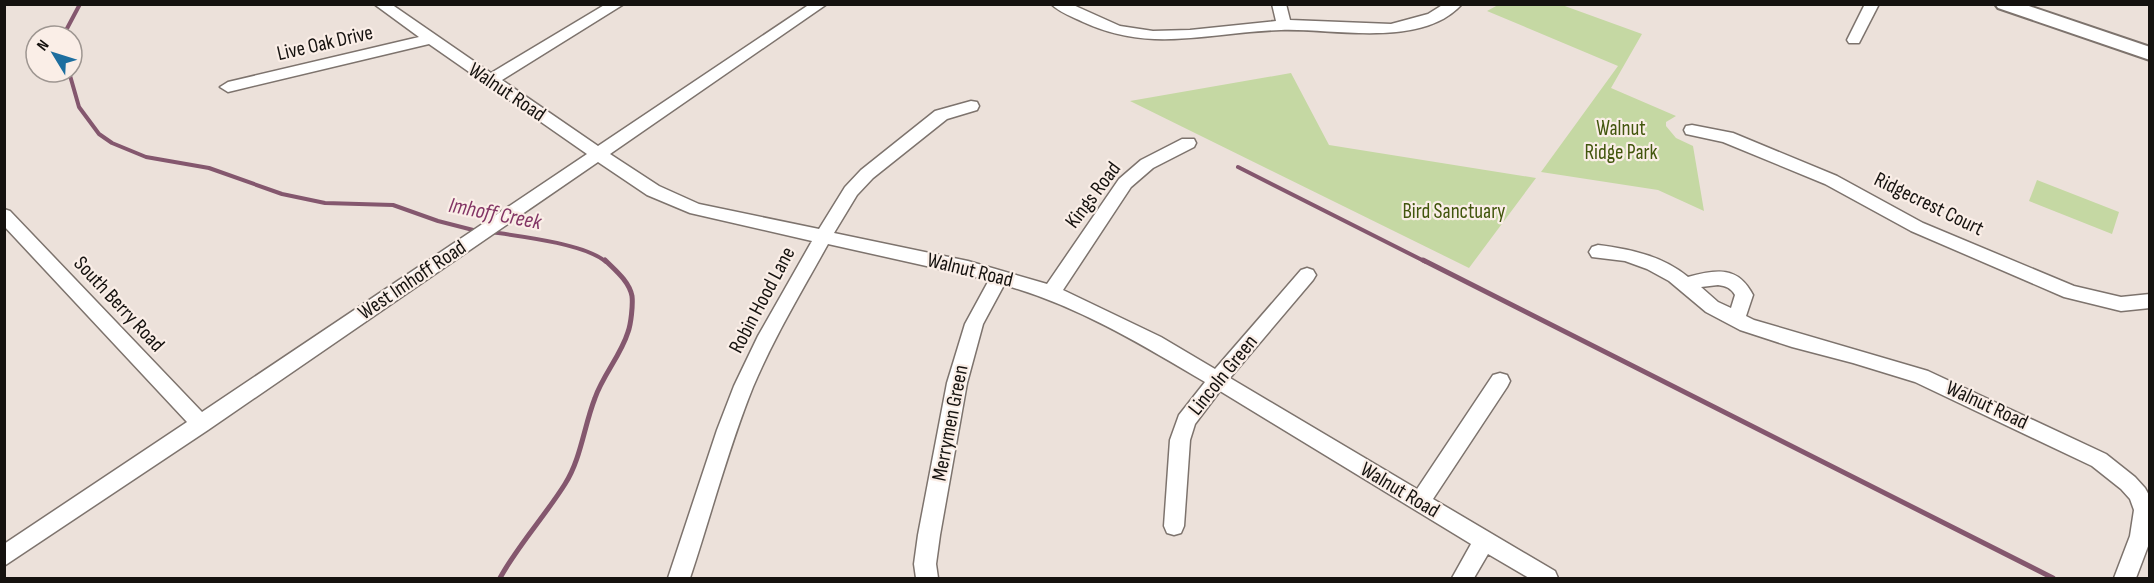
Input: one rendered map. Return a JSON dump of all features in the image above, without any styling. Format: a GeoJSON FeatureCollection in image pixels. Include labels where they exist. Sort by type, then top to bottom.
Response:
{"type":"FeatureCollection","features":[{"type":"Feature","properties":{"kind":"main road"},"geometry":{"type":"LineString","coordinates":[[2004,4],[2150,54]]}},
{"type":"Feature","properties":{"kind":"main road"},"geometry":{"type":"LineString","coordinates":[[2044,4],[2150,40]]}},
{"type":"Feature","properties":{"kind":"street","name":"Walnut Road"},"geometry":{"type":"LineString","coordinates":[[381,4],[599,154],[643,187],[663,197],[696,209],[1000,276],[1052,292],[1124,325],[1547,579]]}},
{"type":"Feature","properties":{"kind":"street"},"geometry":{"type":"LineString","coordinates":[[491,80],[617,4]]}},
{"type":"Feature","properties":{"kind":"street","name":"West Imhoff Road"},"geometry":{"type":"LineString","coordinates":[[4,556],[820,4]]}},
{"type":"Feature","properties":{"kind":"street"},"geometry":{"type":"LineString","coordinates":[[1058,4],[1107,26],[1147,35],[1174,37],[1284,25],[1388,30],[1422,22],[1455,4]]}},
{"type":"Feature","properties":{"kind":"street"},"geometry":{"type":"LineString","coordinates":[[1279,4],[1284,25]]}},
{"type":"Feature","properties":{"kind":"street"},"geometry":{"type":"LineString","coordinates":[[1854,40],[1872,4]]}},
{"type":"Feature","properties":{"kind":"street","name":"Live Oak Drive"},"geometry":{"type":"LineString","coordinates":[[228,87],[431,39]]}},
{"type":"Feature","properties":{"kind":"street","name":"Robin Hood Lane"},"geometry":{"type":"LineString","coordinates":[[679,579],[727,430],[744,386],[765,341],[851,191],[867,174],[941,115],[970,106]]}},
{"type":"Feature","properties":{"kind":"street","name":"Ridgecrest Court"},"geometry":{"type":"LineString","coordinates":[[1692,130],[1727,137],[1831,180],[1917,227],[2070,292],[2103,301],[2145,307]]}},
{"type":"Feature","properties":{"kind":"street","name":"Kings Road"},"geometry":{"type":"LineString","coordinates":[[1052,292],[1125,183],[1147,164],[1188,143]]}},
{"type":"Feature","properties":{"kind":"street","name":"South Berry Road"},"geometry":{"type":"LineString","coordinates":[[4,216],[201,424]]}},
{"type":"Feature","properties":{"kind":"street","name":"Walnut Road"},"geometry":{"type":"LineString","coordinates":[[1598,252],[1626,255],[1647,261],[1666,270],[1712,307],[1736,320],[1792,340],[1900,368],[1953,389],[2099,460],[2128,483],[2146,506],[2141,536],[2125,579]]}},
{"type":"Feature","properties":{"kind":"street","name":"Lincoln Green"},"geometry":{"type":"LineString","coordinates":[[1174,526],[1182,428],[1217,380],[1307,275]]}},
{"type":"Feature","properties":{"kind":"street","name":"Merrymen Green"},"geometry":{"type":"LineString","coordinates":[[927,579],[929,535],[957,383],[974,324],[1000,276]]}},
{"type":"Feature","properties":{"kind":"street"},"geometry":{"type":"LineString","coordinates":[[1684,285],[1714,277],[1735,282],[1744,295],[1736,320]]}},
{"type":"Feature","properties":{"kind":"street"},"geometry":{"type":"LineString","coordinates":[[1420,502],[1500,381]]}},
{"type":"Feature","properties":{"kind":"street"},"geometry":{"type":"LineString","coordinates":[[1463,579],[1484,541]]}},
{"type":"Feature","properties":{"kind":"green space","name":"Walnut Ridge Park"},"geometry":{"type":"Polygon","coordinates":[[[1498,5],[1562,5],[1642,34],[1611,88],[1676,116],[1666,122],[1666,126],[1676,138],[1693,146],[1704,211],[1658,190],[1541,172],[1618,66],[1487,11],[1498,5]]]}},
{"type":"Feature","properties":{"kind":"green space","name":"Bird Sanctuary"},"geometry":{"type":"Polygon","coordinates":[[[1291,73],[1329,145],[1536,178],[1469,268],[1130,101],[1291,73]]]}},
{"type":"Feature","properties":{"kind":"green space"},"geometry":{"type":"Polygon","coordinates":[[[2037,180],[2119,212],[2112,234],[2029,201],[2037,180]]]}},
{"type":"Feature","properties":{"kind":"waterway","name":"Imhoff Creek"},"geometry":{"type":"LineString","coordinates":[[69,24],[80,4]]}},
{"type":"Feature","properties":{"kind":"waterway","name":"Imhoff Creek"},"geometry":{"type":"LineString","coordinates":[[72,84],[79,107],[99,134],[112,143],[146,157],[209,168],[282,194],[325,203],[393,205],[438,221],[477,231]]}},
{"type":"Feature","properties":{"kind":"waterway"},"geometry":{"type":"LineString","coordinates":[[1238,167],[1426,262]]}},
{"type":"Feature","properties":{"kind":"waterway","name":"Imhoff Creek"},"geometry":{"type":"LineString","coordinates":[[491,232],[584,250],[606,262]]}},
{"type":"Feature","properties":{"kind":"waterway","name":"Imhoff Creek"},"geometry":{"type":"LineString","coordinates":[[500,578],[570,474],[579,453],[598,390],[628,332],[632,296],[628,285],[605,260]]}},
{"type":"Feature","properties":{"kind":"waterway"},"geometry":{"type":"LineString","coordinates":[[1423,260],[2053,578]]}}]}
